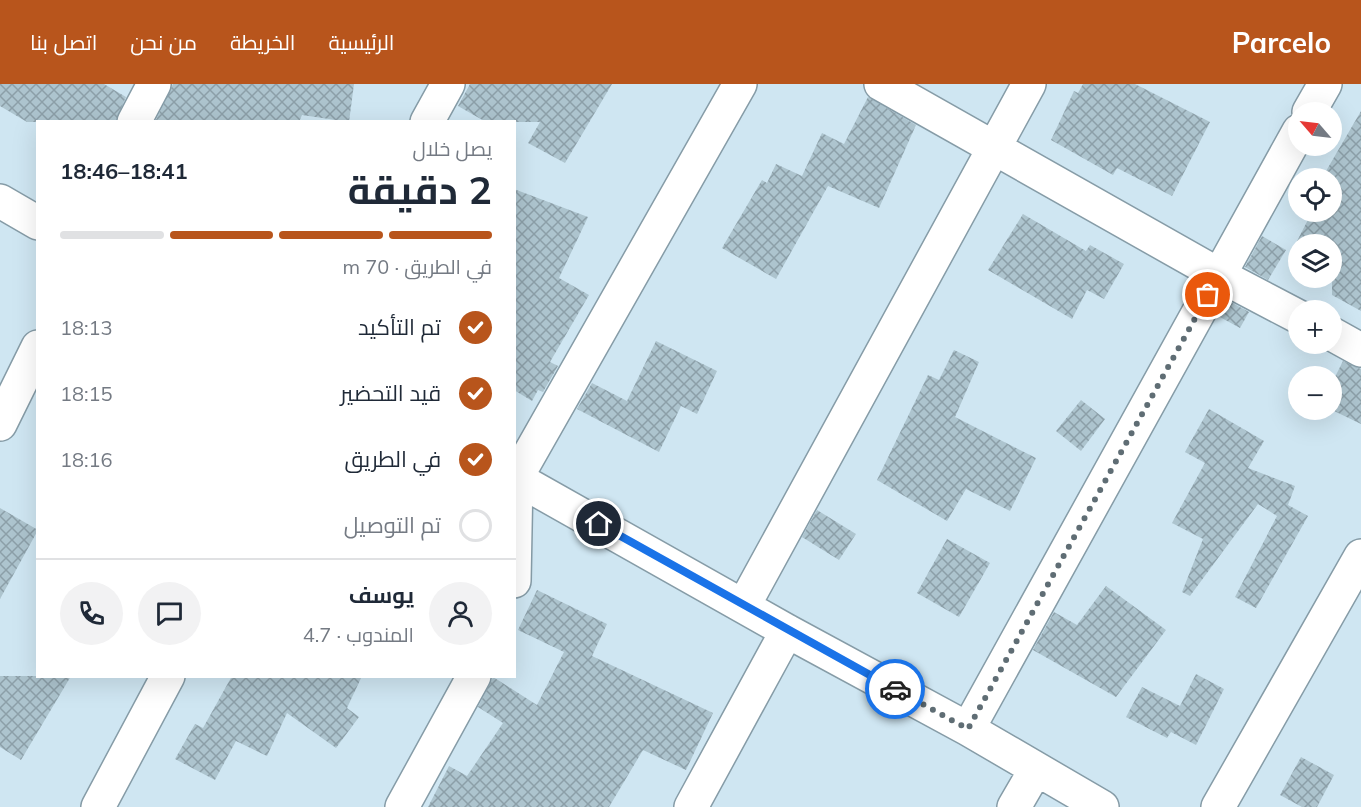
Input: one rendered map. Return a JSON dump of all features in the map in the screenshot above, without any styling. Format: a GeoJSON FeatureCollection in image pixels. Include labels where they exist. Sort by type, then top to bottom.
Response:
{"type":"FeatureCollection","features":[{"type":"Feature","properties":{"kind":"street"},"geometry":{"type":"LineString","coordinates":[[135,120],[154,84]]}},
{"type":"Feature","properties":{"kind":"street"},"geometry":{"type":"LineString","coordinates":[[428,120],[448,84]]}},
{"type":"Feature","properties":{"kind":"street"},"geometry":{"type":"LineString","coordinates":[[516,475],[740,84]]}},
{"type":"Feature","properties":{"kind":"street"},"geometry":{"type":"LineString","coordinates":[[881,84],[1219,275],[1288,311]]}},
{"type":"Feature","properties":{"kind":"street"},"geometry":{"type":"LineString","coordinates":[[744,605],[1029,84]]}},
{"type":"Feature","properties":{"kind":"street"},"geometry":{"type":"LineString","coordinates":[[1315,102],[1325,84]]}},
{"type":"Feature","properties":{"kind":"street"},"geometry":{"type":"LineString","coordinates":[[968,729],[1288,151]]}},
{"type":"Feature","properties":{"kind":"street"},"geometry":{"type":"LineString","coordinates":[[0,201],[36,222]]}},
{"type":"Feature","properties":{"kind":"street"},"geometry":{"type":"LineString","coordinates":[[1342,340],[1361,350]]}},
{"type":"Feature","properties":{"kind":"street"},"geometry":{"type":"LineString","coordinates":[[0,424],[36,351]]}},
{"type":"Feature","properties":{"kind":"street"},"geometry":{"type":"LineString","coordinates":[[516,478],[787,631],[968,729],[1102,807]]}},
{"type":"Feature","properties":{"kind":"street"},"geometry":{"type":"LineString","coordinates":[[1218,807],[1361,556]]}},
{"type":"Feature","properties":{"kind":"street"},"geometry":{"type":"LineString","coordinates":[[691,807],[787,631]]}},
{"type":"Feature","properties":{"kind":"street"},"geometry":{"type":"LineString","coordinates":[[98,807],[167,678]]}},
{"type":"Feature","properties":{"kind":"street"},"geometry":{"type":"LineString","coordinates":[[402,807],[473,678]]}},
{"type":"Feature","properties":{"kind":"street"},"geometry":{"type":"LineString","coordinates":[[1014,807],[1036,769]]}},
{"type":"Feature","properties":{"kind":"building"},"geometry":{"type":"Polygon","coordinates":[[[0,84],[104,84],[126,97],[116,120],[27,122],[0,106],[0,84]]]}},
{"type":"Feature","properties":{"kind":"building"},"geometry":{"type":"Polygon","coordinates":[[[173,84],[354,84],[349,120],[302,115],[300,120],[156,120],[173,84]]]}},
{"type":"Feature","properties":{"kind":"building"},"geometry":{"type":"Polygon","coordinates":[[[470,84],[612,84],[565,163],[528,143],[540,122],[482,120],[458,106],[470,84]]]}},
{"type":"Feature","properties":{"kind":"building"},"geometry":{"type":"Polygon","coordinates":[[[1083,84],[1135,84],[1210,122],[1172,196],[1117,168],[1113,175],[1051,140],[1074,91],[1078,93],[1083,84]]]}},
{"type":"Feature","properties":{"kind":"building"},"geometry":{"type":"Polygon","coordinates":[[[868,97],[916,125],[879,208],[828,186],[776,279],[722,248],[762,180],[767,183],[776,164],[802,176],[822,133],[844,144],[868,97]]]}},
{"type":"Feature","properties":{"kind":"building"},"geometry":{"type":"Polygon","coordinates":[[[1361,111],[1361,311],[1332,295],[1332,288],[1342,288],[1342,234],[1301,234],[1307,222],[1342,222],[1342,168],[1328,168],[1335,156],[1342,156],[1342,144],[1361,111]]]}},
{"type":"Feature","properties":{"kind":"building"},"geometry":{"type":"Polygon","coordinates":[[[516,190],[588,217],[559,278],[589,295],[550,362],[558,366],[543,392],[538,390],[532,401],[516,391],[516,190]]]}},
{"type":"Feature","properties":{"kind":"building"},"geometry":{"type":"Polygon","coordinates":[[[1023,214],[1086,251],[1090,245],[1124,264],[1104,299],[1087,290],[1072,319],[988,270],[1023,214]]]}},
{"type":"Feature","properties":{"kind":"building"},"geometry":{"type":"Polygon","coordinates":[[[1262,236],[1286,250],[1268,280],[1245,267],[1262,236]]]}},
{"type":"Feature","properties":{"kind":"building"},"geometry":{"type":"Polygon","coordinates":[[[1227,300],[1249,312],[1240,328],[1218,316],[1227,300]]]}},
{"type":"Feature","properties":{"kind":"building"},"geometry":{"type":"Polygon","coordinates":[[[656,341],[717,371],[697,414],[681,406],[659,452],[577,409],[592,383],[627,401],[656,341]]]}},
{"type":"Feature","properties":{"kind":"building"},"geometry":{"type":"Polygon","coordinates":[[[954,350],[979,362],[955,417],[1036,458],[1010,511],[966,489],[947,521],[877,480],[928,375],[939,380],[954,350]]]}},
{"type":"Feature","properties":{"kind":"building"},"geometry":{"type":"Polygon","coordinates":[[[1343,361],[1361,369],[1361,424],[1342,415],[1340,366],[1343,361]]]}},
{"type":"Feature","properties":{"kind":"building"},"geometry":{"type":"Polygon","coordinates":[[[1081,400],[1105,419],[1081,451],[1056,431],[1081,400]]]}},
{"type":"Feature","properties":{"kind":"building"},"geometry":{"type":"Polygon","coordinates":[[[1209,409],[1264,441],[1248,468],[1295,486],[1288,505],[1308,516],[1256,608],[1235,597],[1277,516],[1258,504],[1190,596],[1182,592],[1203,539],[1172,523],[1205,463],[1185,452],[1209,409]]]}},
{"type":"Feature","properties":{"kind":"building"},"geometry":{"type":"Polygon","coordinates":[[[0,508],[36,529],[36,534],[0,599],[0,508]]]}},
{"type":"Feature","properties":{"kind":"building"},"geometry":{"type":"Polygon","coordinates":[[[817,510],[856,534],[839,560],[802,537],[817,510]]]}},
{"type":"Feature","properties":{"kind":"building"},"geometry":{"type":"Polygon","coordinates":[[[947,539],[990,563],[959,617],[917,593],[947,539]]]}},
{"type":"Feature","properties":{"kind":"building"},"geometry":{"type":"Polygon","coordinates":[[[1106,586],[1166,630],[1116,697],[1033,650],[1054,612],[1077,625],[1106,586]]]}},
{"type":"Feature","properties":{"kind":"building"},"geometry":{"type":"Polygon","coordinates":[[[537,590],[607,624],[592,656],[713,713],[686,770],[643,750],[609,807],[428,807],[449,766],[467,776],[503,723],[478,707],[492,678],[537,705],[564,652],[518,630],[537,590]]]}},
{"type":"Feature","properties":{"kind":"building"},"geometry":{"type":"Polygon","coordinates":[[[1196,674],[1224,689],[1196,745],[1171,732],[1167,738],[1126,717],[1142,687],[1180,706],[1196,674]]]}},
{"type":"Feature","properties":{"kind":"building"},"geometry":{"type":"Polygon","coordinates":[[[0,676],[70,678],[21,760],[0,747],[0,676]]]}},
{"type":"Feature","properties":{"kind":"building"},"geometry":{"type":"Polygon","coordinates":[[[231,678],[361,678],[347,708],[359,717],[336,748],[287,713],[267,756],[236,741],[215,780],[175,759],[195,724],[203,728],[231,678]]]}},
{"type":"Feature","properties":{"kind":"building"},"geometry":{"type":"Polygon","coordinates":[[[1301,757],[1334,775],[1317,807],[1302,807],[1280,795],[1301,757]]]}},
{"type":"Feature","properties":{"kind":"way so far"},"geometry":{"type":"LineString","coordinates":[[895,689],[968,729],[1208,295]]}},
{"type":"Feature","properties":{"kind":"route"},"geometry":{"type":"LineString","coordinates":[[599,524],[787,631],[895,689]]}}]}
